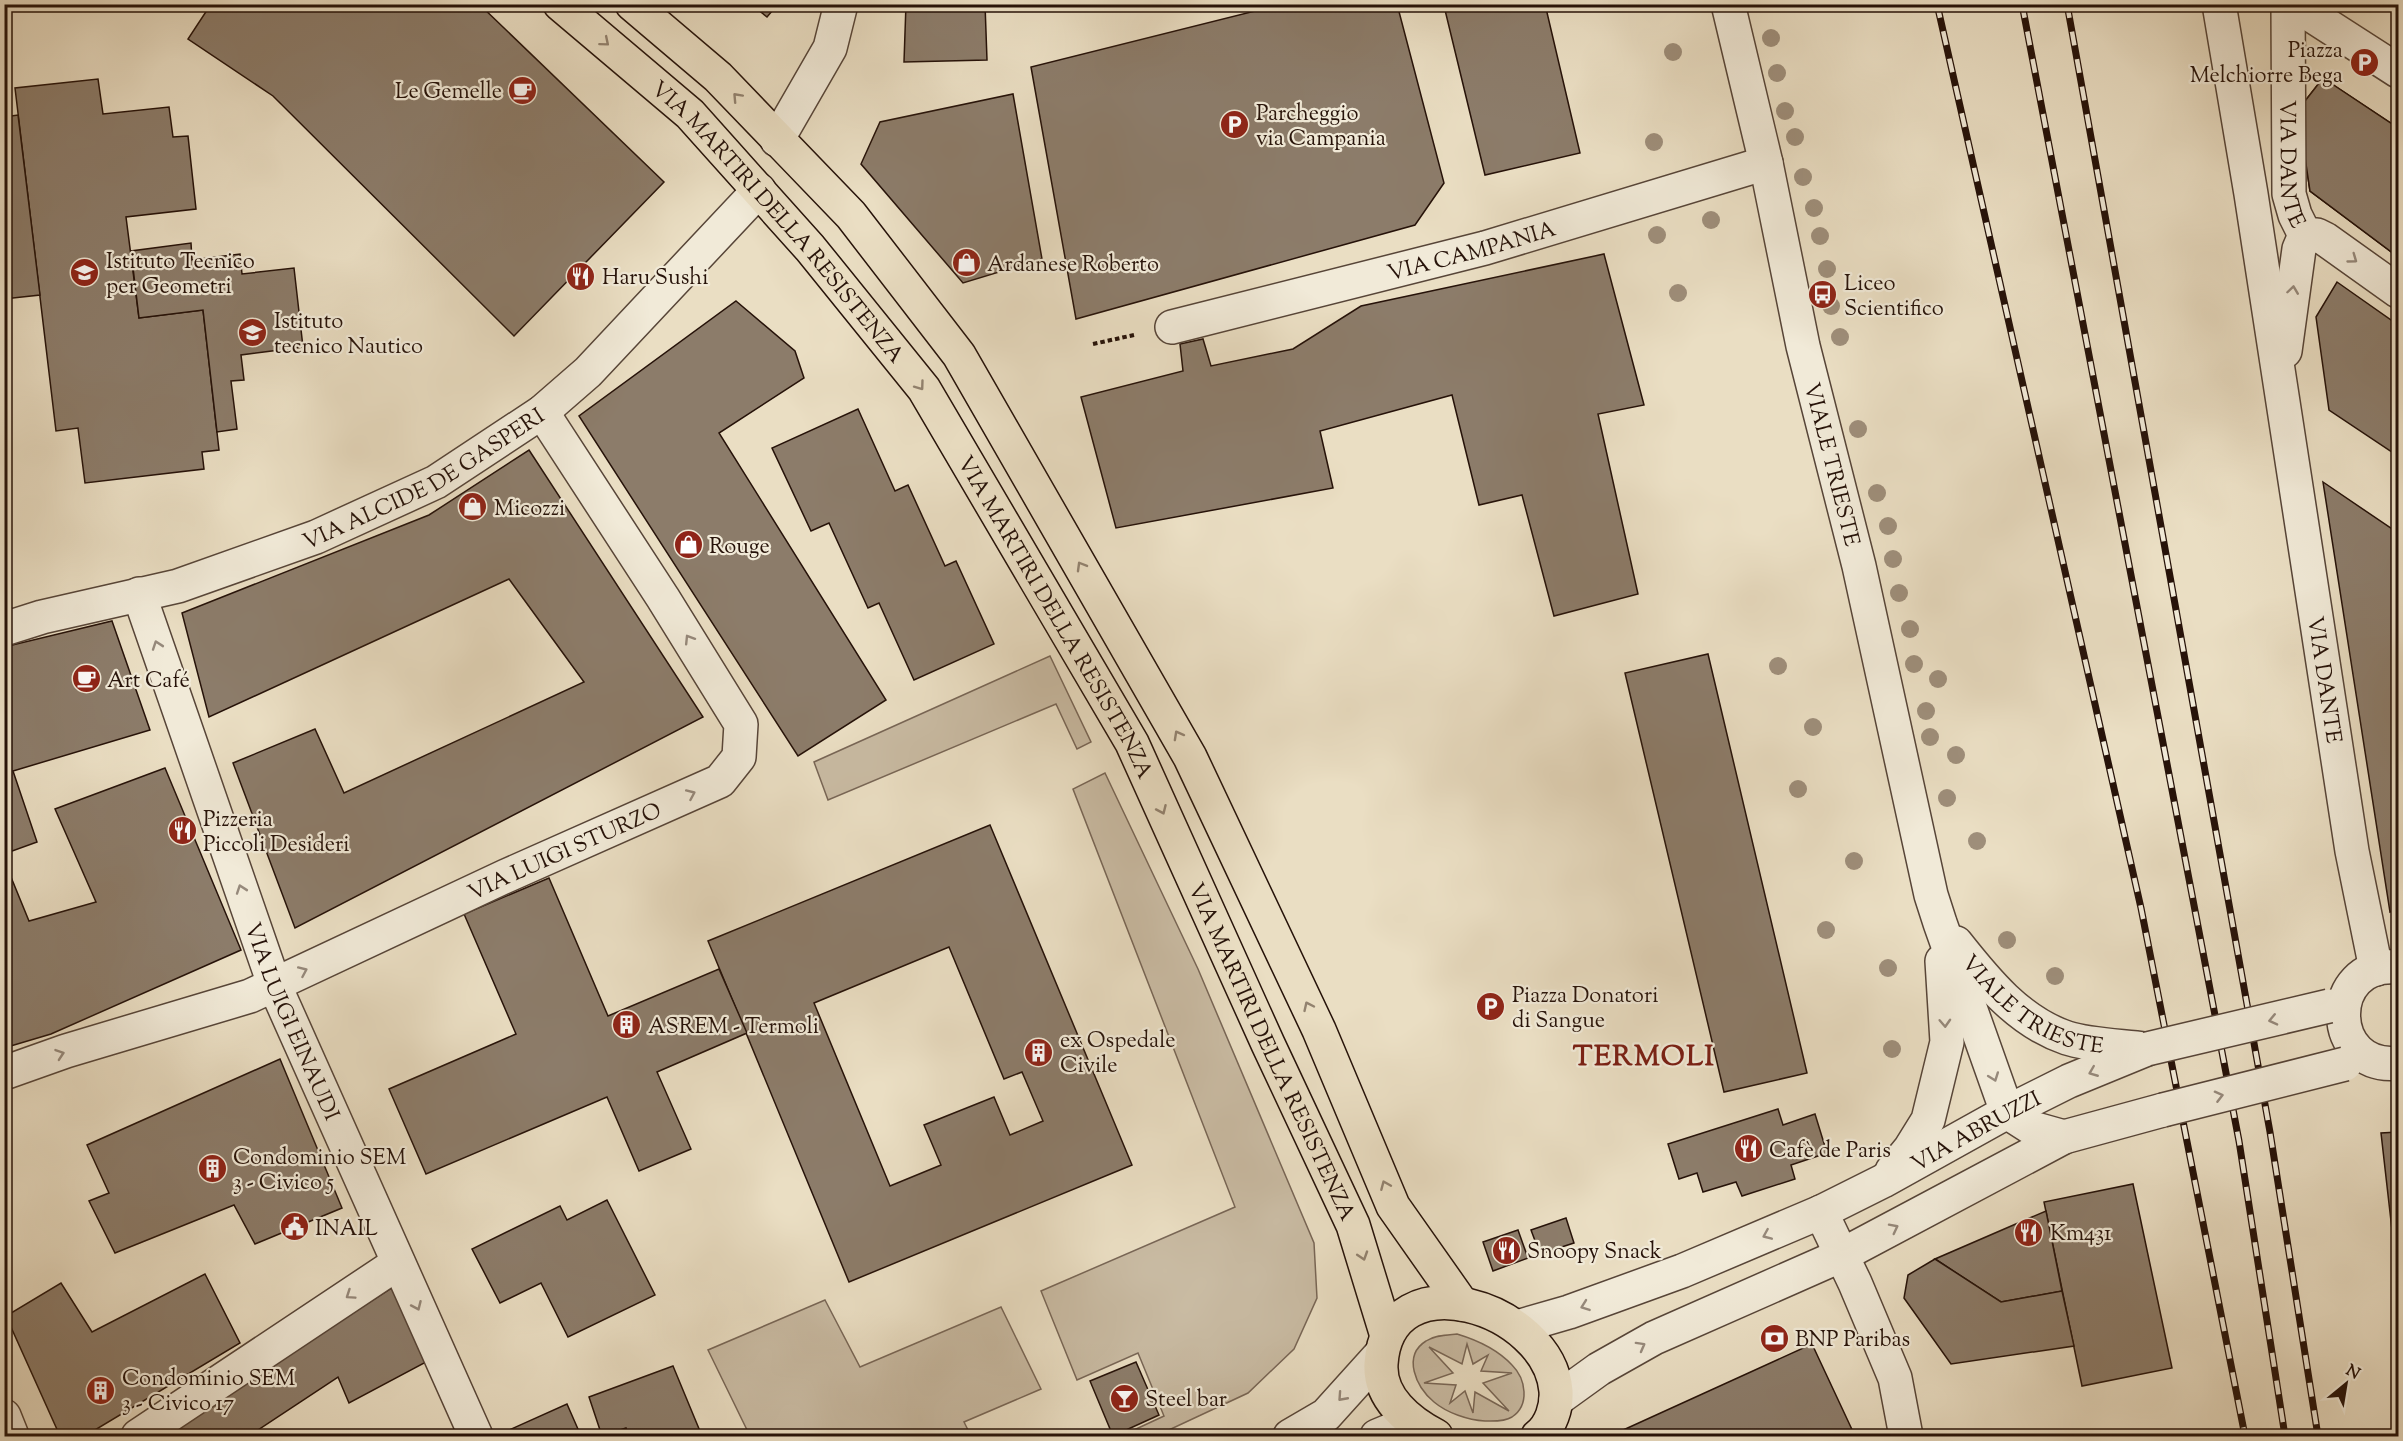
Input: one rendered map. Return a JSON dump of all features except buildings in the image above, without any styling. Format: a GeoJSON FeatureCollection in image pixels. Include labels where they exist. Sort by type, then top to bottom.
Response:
{"type":"FeatureCollection","features":[{"type":"Feature","properties":{"kind":"main road","name":"VIA MARTIRI DELLA RESISTENZA"},"geometry":{"type":"LineString","coordinates":[[560,4],[690,114],[810,248],[924,389],[1132,743],[1353,1226],[1384,1345],[1380,1369],[1390,1398],[1406,1416],[1430,1434]]}},
{"type":"Feature","properties":{"kind":"main road","name":"VIA MARTIRI DELLA RESISTENZA"},"geometry":{"type":"LineString","coordinates":[[632,4],[718,77],[851,215],[959,355],[1186,749],[1319,1030],[1393,1206],[1462,1304]]}},
{"type":"Feature","properties":{"kind":"main road"},"geometry":{"type":"LineString","coordinates":[[1384,1345],[1400,1319],[1418,1307],[1437,1301],[1462,1304],[1492,1313],[1517,1327],[1542,1352],[1554,1375],[1556,1401],[1552,1418],[1542,1435]]}},
{"type":"Feature","properties":{"kind":"street"},"geometry":{"type":"LineString","coordinates":[[777,140],[830,48],[841,4]]}},
{"type":"Feature","properties":{"kind":"street","name":"VIALE TRIESTE"},"geometry":{"type":"LineString","coordinates":[[1728,4],[1766,163],[1803,346],[1859,566],[1931,895],[2007,1112]]}},
{"type":"Feature","properties":{"kind":"street","name":"VIA DANTE"},"geometry":{"type":"LineString","coordinates":[[2219,4],[2252,194],[2280,390],[2352,851],[2387,968]]}},
{"type":"Feature","properties":{"kind":"street","name":"VIA DANTE"},"geometry":{"type":"LineString","coordinates":[[2280,390],[2299,249],[2305,235],[2295,215],[2289,194],[2288,4]]}},
{"type":"Feature","properties":{"kind":"street"},"geometry":{"type":"LineString","coordinates":[[2294,4],[2398,71]]}},
{"type":"Feature","properties":{"kind":"street","name":"VIA CAMPANIA"},"geometry":{"type":"LineString","coordinates":[[1172,327],[1485,248],[1766,163]]}},
{"type":"Feature","properties":{"kind":"street","name":"VIA ALCIDE DE GASPERI"},"geometry":{"type":"LineString","coordinates":[[4,629],[42,617],[178,586],[316,537],[436,482],[542,412],[588,372],[759,190]]}},
{"type":"Feature","properties":{"kind":"street"},"geometry":{"type":"LineString","coordinates":[[2305,235],[2318,235],[2325,239],[2398,291]]}},
{"type":"Feature","properties":{"kind":"street","name":"VIA LUIGI STURZO"},"geometry":{"type":"LineString","coordinates":[[4,1073],[66,1051],[250,996],[506,876],[720,781],[740,757],[741,724],[663,598],[542,412]]}},
{"type":"Feature","properties":{"kind":"street","name":"VIA LUIGI EINAUDI"},"geometry":{"type":"LineString","coordinates":[[139,594],[274,984],[476,1437]]}},
{"type":"Feature","properties":{"kind":"street","name":"VIALE TRIESTE"},"geometry":{"type":"LineString","coordinates":[[1940,923],[1981,974],[2026,1019],[2068,1038],[2147,1049]]}},
{"type":"Feature","properties":{"kind":"street","name":"VIALE TRIESTE"},"geometry":{"type":"LineString","coordinates":[[1883,1181],[1910,1149],[1928,1120],[1947,1041],[1940,923]]}},
{"type":"Feature","properties":{"kind":"street"},"geometry":{"type":"LineString","coordinates":[[2371,1062],[2349,1040],[2337,1005],[2359,978],[2387,968]]}},
{"type":"Feature","properties":{"kind":"street","name":"VIA ABRUZZI"},"geometry":{"type":"LineString","coordinates":[[1517,1327],[1569,1312],[1682,1271],[1821,1212],[1883,1181],[2007,1112],[2070,1081],[2147,1049],[2337,1005]]}},
{"type":"Feature","properties":{"kind":"street"},"geometry":{"type":"LineString","coordinates":[[1556,1401],[1599,1369],[1654,1338],[1842,1255],[2064,1137],[2163,1110],[2371,1062]]}},
{"type":"Feature","properties":{"kind":"street"},"geometry":{"type":"LineString","coordinates":[[2007,1112],[2032,1128],[2064,1137]]}},
{"type":"Feature","properties":{"kind":"street"},"geometry":{"type":"LineString","coordinates":[[1821,1212],[1895,1378],[1906,1437]]}},
{"type":"Feature","properties":{"kind":"street"},"geometry":{"type":"LineString","coordinates":[[138,1437],[398,1263]]}},
{"type":"Feature","properties":{"kind":"street"},"geometry":{"type":"LineString","coordinates":[[1290,1437],[1326,1415],[1384,1345]]}},
{"type":"Feature","properties":{"kind":"street"},"geometry":{"type":"LineString","coordinates":[[4,1416],[12,1437]]}},
{"type":"Feature","properties":{"kind":"street"},"geometry":{"type":"LineString","coordinates":[[1377,1437],[1389,1431],[1430,1434]]}},
{"type":"Feature","properties":{"kind":"shaded area"},"geometry":{"type":"Polygon","coordinates":[[[1050,656],[1091,742],[1077,749],[1056,704],[828,800],[814,762],[1050,656]]]}},
{"type":"Feature","properties":{"kind":"shaded area"},"geometry":{"type":"Polygon","coordinates":[[[1105,773],[1198,969],[1314,1243],[1317,1298],[1294,1349],[1248,1393],[1156,1436],[1121,1436],[1164,1416],[1138,1353],[1077,1380],[1041,1291],[1235,1207],[1073,789],[1105,773]]]}},
{"type":"Feature","properties":{"kind":"shaded area"},"geometry":{"type":"Polygon","coordinates":[[[825,1300],[860,1367],[1001,1307],[1041,1389],[964,1422],[971,1436],[750,1436],[708,1350],[825,1300]]]}},
{"type":"Feature","properties":{"kind":"shaded area"},"geometry":{"type":"Polygon","coordinates":[[[1457,1334],[1487,1346],[1517,1371],[1523,1384],[1524,1399],[1518,1412],[1512,1417],[1495,1421],[1478,1420],[1451,1413],[1434,1402],[1422,1388],[1414,1372],[1413,1363],[1419,1347],[1433,1338],[1457,1334]],[[1467,1344],[1462,1364],[1429,1347],[1453,1373],[1424,1383],[1456,1385],[1450,1403],[1465,1391],[1473,1413],[1475,1392],[1509,1411],[1483,1383],[1512,1373],[1481,1371],[1488,1355],[1473,1364],[1467,1344]]]}},
{"type":"Feature","properties":{"kind":"railway"},"geometry":{"type":"LineString","coordinates":[[1937,4],[2141,908],[2245,1436]]}},
{"type":"Feature","properties":{"kind":"railway"},"geometry":{"type":"LineString","coordinates":[[2022,4],[2239,1141],[2285,1436]]}},
{"type":"Feature","properties":{"kind":"railway"},"geometry":{"type":"LineString","coordinates":[[2067,4],[2270,1132],[2318,1436]]}},
{"type":"Feature","properties":{"kind":"place","name":"Piazza Melchiorre Bega"},"geometry":{"type":"Point","coordinates":[2364,62]}},
{"type":"Feature","properties":{"kind":"place","name":"Le Gemelle"},"geometry":{"type":"Point","coordinates":[523,90]}},
{"type":"Feature","properties":{"kind":"place","name":"Parcheggio via Campania"},"geometry":{"type":"Point","coordinates":[1235,125]}},
{"type":"Feature","properties":{"kind":"place","name":"Ardanese Roberto"},"geometry":{"type":"Point","coordinates":[966,263]}},
{"type":"Feature","properties":{"kind":"place","name":"Istituto Tecnico per Geometri"},"geometry":{"type":"Point","coordinates":[85,273]}},
{"type":"Feature","properties":{"kind":"place","name":"Haru Sushi"},"geometry":{"type":"Point","coordinates":[581,276]}},
{"type":"Feature","properties":{"kind":"place","name":"Liceo Scientifico"},"geometry":{"type":"Point","coordinates":[1823,295]}},
{"type":"Feature","properties":{"kind":"place","name":"Istituto tecnico Nautico"},"geometry":{"type":"Point","coordinates":[253,333]}},
{"type":"Feature","properties":{"kind":"place","name":"Micozzi"},"geometry":{"type":"Point","coordinates":[473,507]}},
{"type":"Feature","properties":{"kind":"place","name":"Rouge"},"geometry":{"type":"Point","coordinates":[688,545]}},
{"type":"Feature","properties":{"kind":"place","name":"Art Café"},"geometry":{"type":"Point","coordinates":[86,679]}},
{"type":"Feature","properties":{"kind":"place","name":"Pizzeria Piccoli Desideri"},"geometry":{"type":"Point","coordinates":[182,831]}},
{"type":"Feature","properties":{"kind":"place","name":"Piazza Donatori di Sangue"},"geometry":{"type":"Point","coordinates":[1491,1007]}},
{"type":"Feature","properties":{"kind":"place","name":"ASREM - Termoli"},"geometry":{"type":"Point","coordinates":[627,1025]}},
{"type":"Feature","properties":{"kind":"place","name":"ex Ospedale Civile"},"geometry":{"type":"Point","coordinates":[1039,1052]}},
{"type":"Feature","properties":{"kind":"place","name":"Cafè de Paris"},"geometry":{"type":"Point","coordinates":[1748,1149]}},
{"type":"Feature","properties":{"kind":"place","name":"Condominio SEM 3 - Civico 5"},"geometry":{"type":"Point","coordinates":[212,1169]}},
{"type":"Feature","properties":{"kind":"place","name":"INAIL"},"geometry":{"type":"Point","coordinates":[294,1227]}},
{"type":"Feature","properties":{"kind":"place","name":"Km431"},"geometry":{"type":"Point","coordinates":[2029,1232]}},
{"type":"Feature","properties":{"kind":"place","name":"Snoopy Snack"},"geometry":{"type":"Point","coordinates":[1506,1250]}},
{"type":"Feature","properties":{"kind":"place","name":"BNP Paribas"},"geometry":{"type":"Point","coordinates":[1774,1338]}},
{"type":"Feature","properties":{"kind":"place","name":"Condominio SEM 3 - Civico 17"},"geometry":{"type":"Point","coordinates":[101,1390]}},
{"type":"Feature","properties":{"kind":"place","name":"Steel bar"},"geometry":{"type":"Point","coordinates":[1124,1398]}},
{"type":"Feature","properties":{"kind":"district","name":"TERMOLI"},"geometry":{"type":"Point","coordinates":[1644,1055]}}]}
